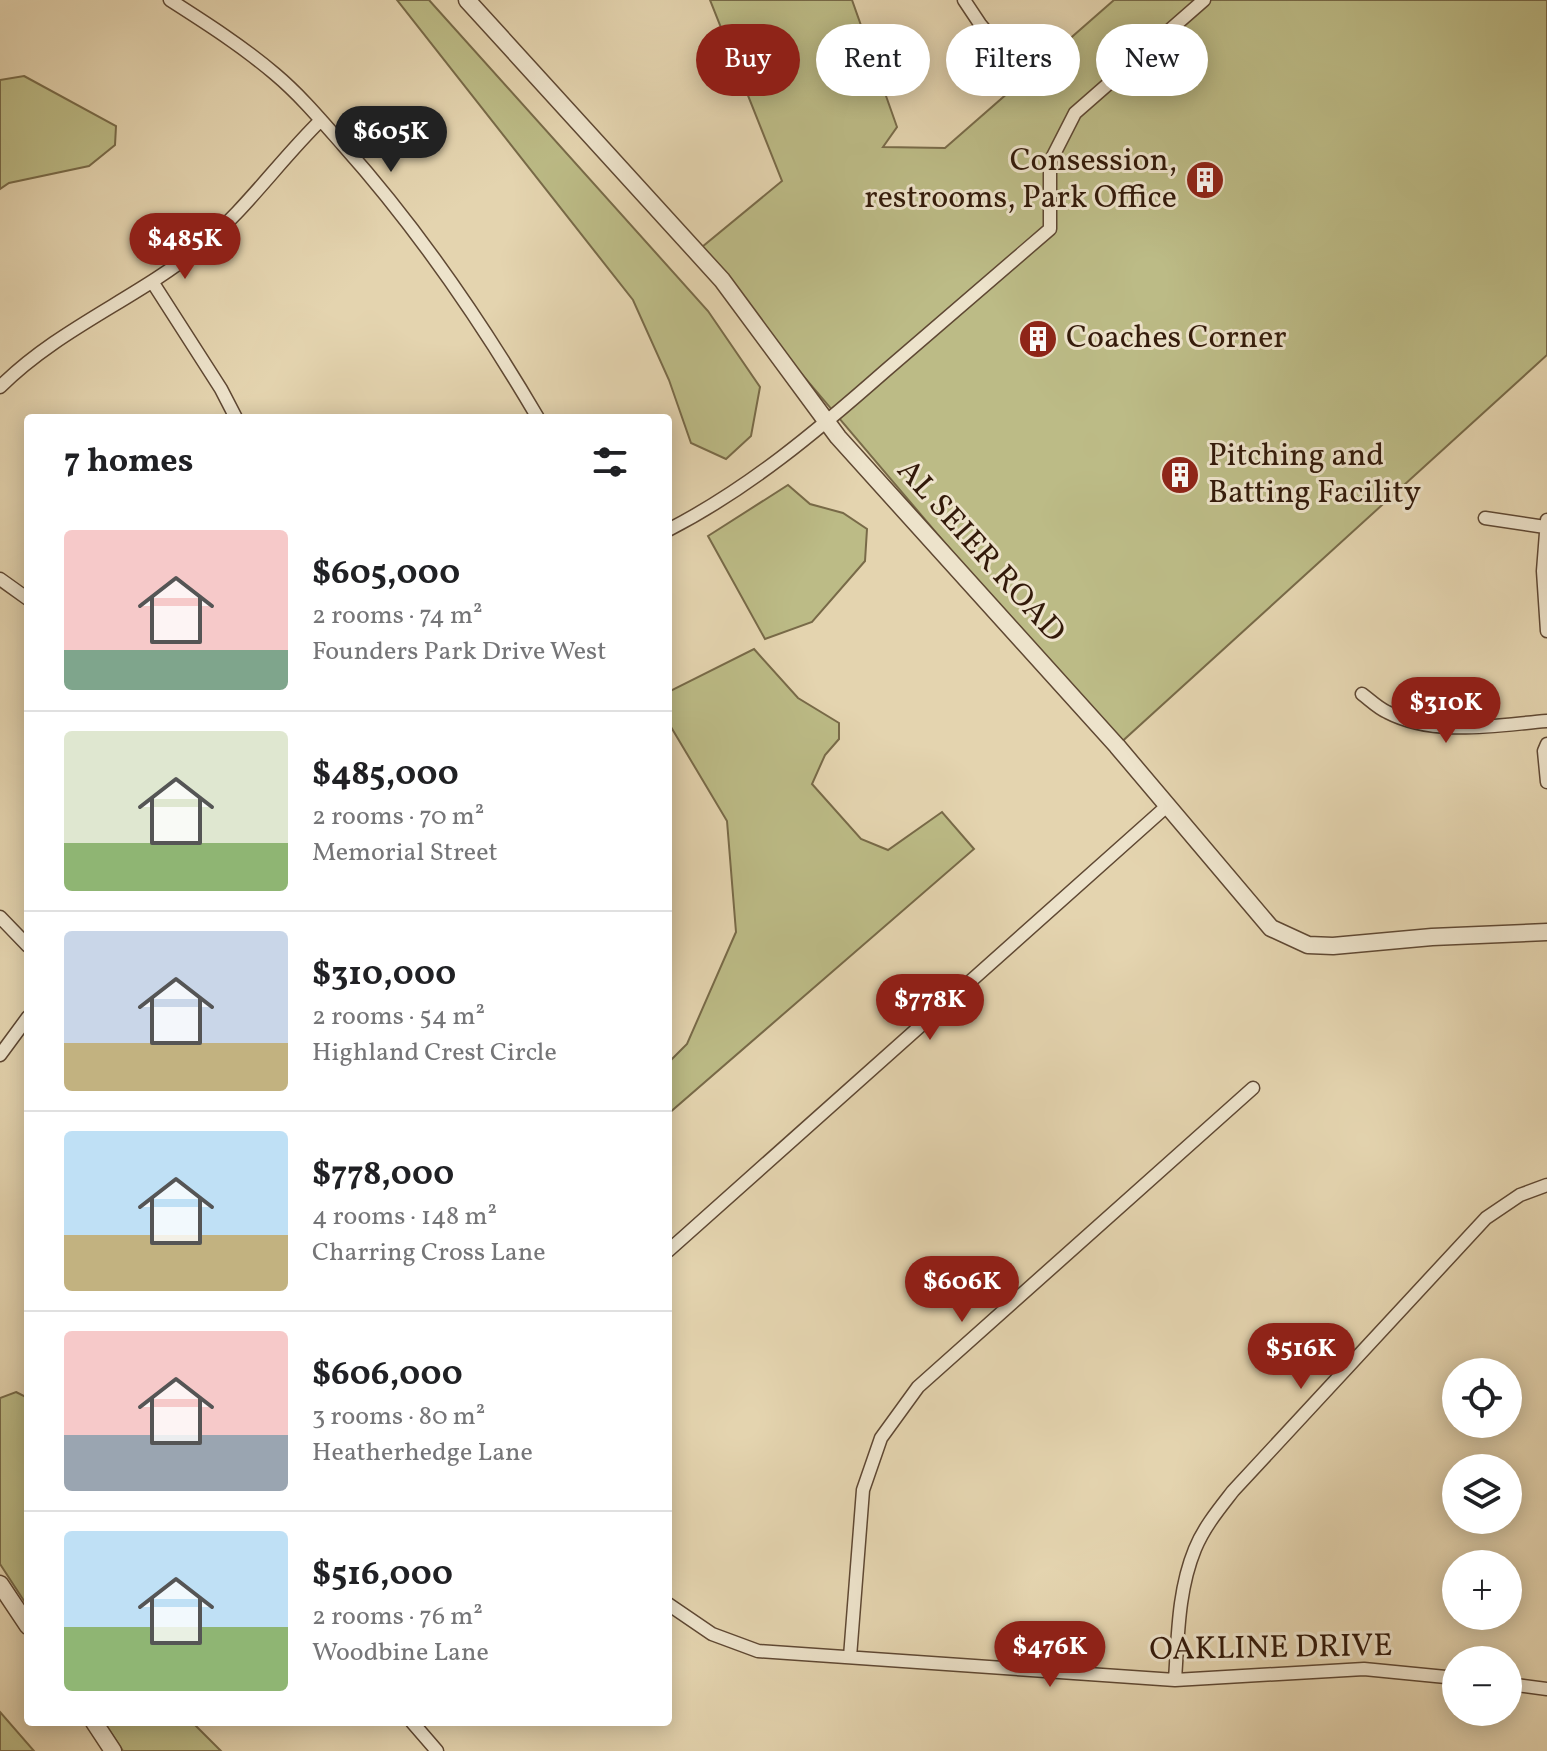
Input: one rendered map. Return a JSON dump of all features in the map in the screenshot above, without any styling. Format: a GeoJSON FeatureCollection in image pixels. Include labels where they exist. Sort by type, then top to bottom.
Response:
{"type":"FeatureCollection","features":[{"type":"Feature","properties":{"kind":"street"},"geometry":{"type":"LineString","coordinates":[[170,0],[233,41],[273,72],[321,120],[387,197],[460,291],[536,414]]}},
{"type":"Feature","properties":{"kind":"street","name":"AL SEIER ROAD"},"geometry":{"type":"LineString","coordinates":[[467,0],[722,280],[826,423],[1117,746],[1271,928],[1308,945],[1333,946],[1432,937],[1547,932]]}},
{"type":"Feature","properties":{"kind":"street"},"geometry":{"type":"LineString","coordinates":[[964,0],[980,24]]}},
{"type":"Feature","properties":{"kind":"street"},"geometry":{"type":"LineString","coordinates":[[672,528],[702,513],[826,423],[1050,229],[1050,162],[1075,113],[1204,0]]}},
{"type":"Feature","properties":{"kind":"street"},"geometry":{"type":"LineString","coordinates":[[0,387],[48,346],[153,283],[201,247],[321,120]]}},
{"type":"Feature","properties":{"kind":"street"},"geometry":{"type":"LineString","coordinates":[[153,283],[234,414]]}},
{"type":"Feature","properties":{"kind":"street"},"geometry":{"type":"LineString","coordinates":[[1485,518],[1546,523],[1543,571],[1547,631]]}},
{"type":"Feature","properties":{"kind":"street"},"geometry":{"type":"LineString","coordinates":[[0,579],[24,596]]}},
{"type":"Feature","properties":{"kind":"street"},"geometry":{"type":"LineString","coordinates":[[1362,694],[1387,713],[1456,728],[1547,721]]}},
{"type":"Feature","properties":{"kind":"street"},"geometry":{"type":"LineString","coordinates":[[1547,744],[1544,751],[1547,782]]}},
{"type":"Feature","properties":{"kind":"street"},"geometry":{"type":"LineString","coordinates":[[672,1247],[1167,806]]}},
{"type":"Feature","properties":{"kind":"street"},"geometry":{"type":"LineString","coordinates":[[0,917],[24,942]]}},
{"type":"Feature","properties":{"kind":"street"},"geometry":{"type":"LineString","coordinates":[[0,1055],[24,1022]]}},
{"type":"Feature","properties":{"kind":"street"},"geometry":{"type":"LineString","coordinates":[[850,1657],[863,1490],[881,1438],[918,1387],[1253,1088]]}},
{"type":"Feature","properties":{"kind":"street"},"geometry":{"type":"LineString","coordinates":[[1175,1680],[1181,1600],[1195,1548],[1210,1521],[1233,1491],[1486,1218],[1520,1195],[1547,1185]]}},
{"type":"Feature","properties":{"kind":"street"},"geometry":{"type":"LineString","coordinates":[[0,1584],[24,1620]]}},
{"type":"Feature","properties":{"kind":"street","name":"OAKLINE DRIVE"},"geometry":{"type":"LineString","coordinates":[[672,1607],[712,1634],[758,1651],[1175,1680],[1364,1669],[1442,1677]]}},
{"type":"Feature","properties":{"kind":"street"},"geometry":{"type":"LineString","coordinates":[[1522,1686],[1547,1689]]}},
{"type":"Feature","properties":{"kind":"street"},"geometry":{"type":"LineString","coordinates":[[97,1726],[113,1751]]}},
{"type":"Feature","properties":{"kind":"street"},"geometry":{"type":"LineString","coordinates":[[415,1726],[437,1751]]}},
{"type":"Feature","properties":{"kind":"shaded area"},"geometry":{"type":"Polygon","coordinates":[[[397,0],[429,0],[708,311],[760,387],[751,436],[726,459],[691,443],[669,380],[633,300],[397,0]]]}},
{"type":"Feature","properties":{"kind":"shaded area"},"geometry":{"type":"Polygon","coordinates":[[[710,0],[852,0],[861,24],[816,24],[816,96],[886,96],[897,127],[883,147],[945,148],[1004,96],[1080,96],[1080,30],[1114,0],[1547,0],[1547,355],[1117,746],[722,280],[702,247],[782,181],[748,96],[800,96],[800,24],[720,24],[710,0]]]}},
{"type":"Feature","properties":{"kind":"shaded area"},"geometry":{"type":"Polygon","coordinates":[[[24,76],[116,126],[115,145],[89,166],[9,183],[0,189],[0,80],[24,76]]]}},
{"type":"Feature","properties":{"kind":"shaded area"},"geometry":{"type":"Polygon","coordinates":[[[788,485],[810,504],[843,513],[867,529],[865,561],[812,622],[765,639],[708,536],[788,485]]]}},
{"type":"Feature","properties":{"kind":"shaded area"},"geometry":{"type":"Polygon","coordinates":[[[754,649],[798,698],[839,723],[839,739],[825,755],[812,784],[861,839],[888,850],[942,812],[974,849],[672,1111],[672,1059],[687,1044],[736,932],[727,821],[672,729],[672,690],[754,649]]]}},
{"type":"Feature","properties":{"kind":"shaded area"},"geometry":{"type":"Polygon","coordinates":[[[16,1392],[24,1396],[24,1601],[0,1564],[0,1398],[16,1392]]]}},
{"type":"Feature","properties":{"kind":"shaded area"},"geometry":{"type":"Polygon","coordinates":[[[0,1712],[34,1751],[0,1751],[0,1712]]]}},
{"type":"Feature","properties":{"kind":"shaded area"},"geometry":{"type":"Polygon","coordinates":[[[107,1726],[196,1726],[221,1751],[123,1751],[107,1726]]]}},
{"type":"Feature","properties":{"kind":"place","name":"Consession, restrooms, Park Office"},"geometry":{"type":"Point","coordinates":[1205,180]}},
{"type":"Feature","properties":{"kind":"place","name":"Coaches Corner"},"geometry":{"type":"Point","coordinates":[1038,339]}},
{"type":"Feature","properties":{"kind":"place","name":"Pitching and Batting Facility"},"geometry":{"type":"Point","coordinates":[1180,475]}}]}
